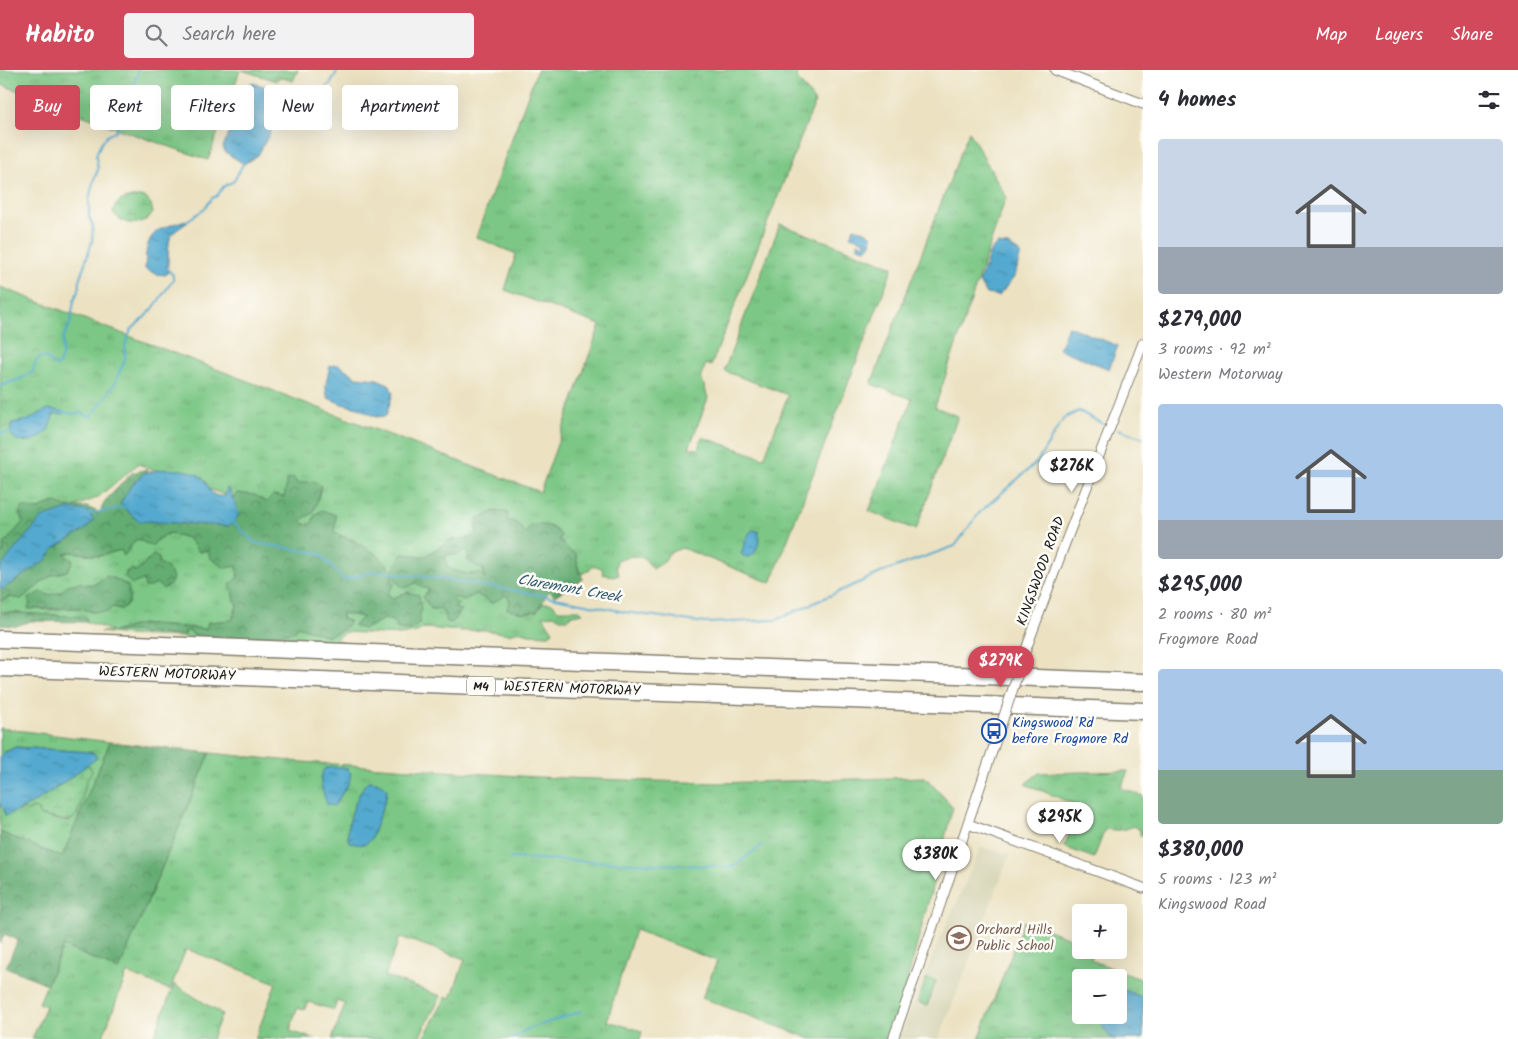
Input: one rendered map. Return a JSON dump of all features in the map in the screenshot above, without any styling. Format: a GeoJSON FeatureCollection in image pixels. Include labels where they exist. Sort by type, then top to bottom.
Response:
{"type":"FeatureCollection","features":[{"type":"Feature","properties":{"kind":"highway","name":"WESTERN MOTORWAY"},"geometry":{"type":"LineString","coordinates":[[0,639],[1143,682]]}},
{"type":"Feature","properties":{"kind":"highway","name":"WESTERN MOTORWAY"},"geometry":{"type":"LineString","coordinates":[[0,668],[1143,711]]}},
{"type":"Feature","properties":{"kind":"street"},"geometry":{"type":"LineString","coordinates":[[1055,70],[1143,104]]}},
{"type":"Feature","properties":{"kind":"street","name":"KINGSWOOD ROAD"},"geometry":{"type":"LineString","coordinates":[[893,1039],[1064,546],[1143,343]]}},
{"type":"Feature","properties":{"kind":"street"},"geometry":{"type":"LineString","coordinates":[[968,824],[1143,888]]}},
{"type":"Feature","properties":{"kind":"shaded area","name":"Orchard Hills Public School"},"geometry":{"type":"Polygon","coordinates":[[[981,847],[1010,854],[939,1039],[899,1039],[922,980],[981,847]]]}},
{"type":"Feature","properties":{"kind":"green space"},"geometry":{"type":"Polygon","coordinates":[[[0,70],[240,70],[235,85],[171,85],[171,130],[219,130],[208,160],[121,130],[161,130],[161,85],[90,85],[90,118],[80,114],[80,85],[15,85],[15,90],[0,84],[0,70]]]}},
{"type":"Feature","properties":{"kind":"green space"},"geometry":{"type":"Polygon","coordinates":[[[241,70],[298,70],[293,81],[279,77],[277,81],[241,70]]]}},
{"type":"Feature","properties":{"kind":"green space"},"geometry":{"type":"Polygon","coordinates":[[[537,70],[799,70],[796,77],[815,102],[711,366],[706,364],[701,376],[708,398],[689,448],[698,449],[702,437],[764,458],[788,395],[724,371],[780,224],[893,267],[771,583],[682,548],[669,553],[664,562],[653,569],[644,558],[632,556],[617,560],[616,568],[619,575],[613,577],[603,574],[602,568],[595,566],[582,574],[578,568],[576,554],[571,552],[559,540],[476,525],[477,533],[470,538],[442,545],[426,556],[402,554],[398,561],[416,582],[429,589],[442,609],[447,622],[460,611],[453,608],[452,601],[455,597],[476,594],[506,595],[517,610],[524,612],[537,611],[543,603],[552,603],[558,610],[580,610],[583,613],[572,615],[568,619],[560,619],[554,615],[543,616],[553,632],[549,635],[529,634],[519,631],[509,634],[483,630],[461,631],[425,628],[400,635],[345,632],[335,639],[344,643],[280,639],[279,641],[127,635],[100,632],[112,631],[87,622],[86,617],[0,612],[0,601],[9,597],[21,598],[52,575],[67,571],[64,554],[72,552],[99,556],[121,550],[124,555],[136,539],[158,539],[169,533],[188,538],[199,552],[209,550],[237,566],[238,578],[231,584],[237,606],[232,620],[208,622],[207,629],[141,624],[116,631],[136,631],[145,634],[149,632],[169,635],[190,631],[193,635],[215,636],[297,626],[328,636],[349,621],[342,619],[342,613],[363,617],[364,629],[384,619],[393,621],[407,592],[393,598],[386,594],[388,566],[378,556],[353,540],[334,533],[315,515],[312,523],[306,525],[138,464],[97,498],[68,509],[0,568],[0,287],[540,492],[600,325],[505,290],[516,254],[476,237],[537,70]],[[154,555],[136,571],[131,569],[126,572],[132,584],[143,579],[158,564],[154,555]],[[106,577],[95,584],[68,585],[61,592],[30,604],[28,608],[48,610],[81,608],[92,612],[113,607],[121,609],[128,604],[130,596],[106,577]]]}},
{"type":"Feature","properties":{"kind":"green space"},"geometry":{"type":"Polygon","coordinates":[[[969,131],[1006,197],[935,407],[958,416],[916,530],[869,511],[912,399],[871,384],[969,131]]]}},
{"type":"Feature","properties":{"kind":"green space"},"geometry":{"type":"Polygon","coordinates":[[[131,197],[145,197],[151,204],[153,213],[149,218],[139,223],[127,223],[117,217],[113,212],[115,206],[121,200],[131,197]]]}},
{"type":"Feature","properties":{"kind":"green space"},"geometry":{"type":"Polygon","coordinates":[[[147,469],[149,480],[231,500],[237,493],[255,495],[266,502],[273,495],[284,497],[286,480],[293,477],[297,483],[314,481],[321,486],[318,499],[313,513],[301,520],[306,525],[312,523],[315,515],[321,510],[336,515],[334,533],[356,542],[371,551],[388,566],[394,585],[387,594],[393,598],[407,592],[419,595],[421,609],[419,623],[412,630],[398,629],[393,621],[384,619],[364,629],[353,626],[363,617],[342,613],[342,619],[350,621],[345,629],[328,636],[297,626],[294,632],[249,638],[193,635],[190,631],[184,632],[186,635],[149,632],[145,635],[136,631],[113,632],[141,624],[206,629],[208,622],[232,620],[237,606],[230,584],[238,577],[237,566],[225,568],[210,558],[208,550],[199,552],[188,538],[169,533],[158,539],[152,546],[136,539],[124,556],[121,550],[99,556],[72,552],[64,554],[73,561],[67,571],[52,575],[21,599],[9,597],[0,601],[0,554],[4,552],[3,545],[23,522],[19,513],[23,507],[37,510],[54,502],[66,507],[87,507],[100,513],[104,502],[132,473],[147,469]]]}},
{"type":"Feature","properties":{"kind":"green space"},"geometry":{"type":"Polygon","coordinates":[[[493,511],[507,512],[508,517],[506,520],[517,524],[525,534],[530,526],[535,525],[543,525],[554,529],[561,535],[559,540],[571,552],[576,554],[578,568],[583,579],[554,596],[549,591],[537,611],[523,613],[507,609],[510,600],[506,595],[492,603],[476,594],[465,600],[455,597],[452,601],[458,605],[454,608],[461,610],[452,623],[447,622],[442,609],[431,609],[423,597],[429,589],[423,588],[417,583],[404,588],[397,582],[392,571],[402,554],[426,556],[450,540],[470,538],[477,532],[477,518],[484,517],[493,511]],[[467,551],[455,555],[448,554],[445,558],[447,567],[463,573],[479,573],[485,578],[482,568],[478,568],[467,560],[469,556],[467,551]]]}},
{"type":"Feature","properties":{"kind":"green space"},"geometry":{"type":"Polygon","coordinates":[[[467,551],[469,556],[467,560],[482,568],[486,579],[479,573],[463,573],[447,567],[444,558],[448,553],[455,555],[467,551]]]}},
{"type":"Feature","properties":{"kind":"green space"},"geometry":{"type":"Polygon","coordinates":[[[153,555],[159,558],[159,564],[166,567],[171,573],[173,578],[170,585],[163,589],[156,583],[152,587],[145,587],[143,580],[132,584],[125,578],[126,572],[131,569],[137,571],[153,555]]]}},
{"type":"Feature","properties":{"kind":"green space"},"geometry":{"type":"Polygon","coordinates":[[[106,576],[128,586],[130,596],[128,604],[121,609],[113,607],[107,612],[92,612],[81,608],[28,609],[30,604],[28,599],[40,592],[49,595],[61,592],[68,585],[81,582],[85,585],[95,584],[106,576]]]}},
{"type":"Feature","properties":{"kind":"green space"},"geometry":{"type":"Polygon","coordinates":[[[0,612],[86,617],[87,622],[31,621],[16,626],[0,625],[0,612]]]}},
{"type":"Feature","properties":{"kind":"green space"},"geometry":{"type":"Polygon","coordinates":[[[0,728],[110,742],[62,858],[0,832],[0,805],[4,809],[18,812],[22,809],[28,811],[34,808],[38,810],[41,816],[68,822],[73,819],[80,806],[86,781],[92,771],[88,764],[96,758],[95,754],[90,752],[16,747],[3,753],[0,759],[0,728]]]}},
{"type":"Feature","properties":{"kind":"green space"},"geometry":{"type":"Polygon","coordinates":[[[110,742],[210,753],[119,970],[63,946],[47,984],[6,967],[18,940],[4,934],[0,944],[0,832],[62,857],[110,742]]]}},
{"type":"Feature","properties":{"kind":"green space"},"geometry":{"type":"Polygon","coordinates":[[[210,753],[302,762],[536,777],[717,783],[925,777],[953,807],[902,1002],[888,1039],[811,1039],[702,998],[717,961],[635,930],[607,1021],[642,1031],[640,1039],[423,1039],[446,997],[451,998],[465,959],[400,937],[385,976],[441,996],[418,1039],[332,1039],[345,1004],[337,1001],[334,1010],[308,1002],[304,1010],[297,1008],[290,1031],[315,1039],[255,1039],[276,983],[186,949],[170,990],[127,973],[102,1039],[32,1039],[46,1006],[39,1003],[63,946],[119,970],[210,753]]]}},
{"type":"Feature","properties":{"kind":"green space"},"geometry":{"type":"Polygon","coordinates":[[[88,764],[92,771],[86,781],[79,810],[71,820],[66,821],[44,816],[39,814],[38,810],[34,808],[28,811],[22,809],[55,789],[88,764]]]}},
{"type":"Feature","properties":{"kind":"green space"},"geometry":{"type":"Polygon","coordinates":[[[1128,771],[1121,788],[1143,796],[1143,835],[1140,835],[1140,830],[1133,826],[1119,830],[1105,829],[1094,858],[1064,847],[1076,817],[1070,814],[1074,804],[1025,784],[1039,773],[1128,771]]]}},
{"type":"Feature","properties":{"kind":"green space"},"geometry":{"type":"Polygon","coordinates":[[[1024,921],[1072,939],[1072,959],[1091,959],[1114,969],[1072,969],[1072,1024],[1127,1024],[1127,974],[1143,980],[1143,1039],[979,1039],[1024,921]]]}},
{"type":"Feature","properties":{"kind":"green space"},"geometry":{"type":"Polygon","coordinates":[[[927,978],[936,981],[927,1006],[918,1002],[927,978]]]}},
{"type":"Feature","properties":{"kind":"green space"},"geometry":{"type":"Polygon","coordinates":[[[174,984],[222,1014],[212,1039],[153,1039],[174,984]]]}},
{"type":"Feature","properties":{"kind":"water"},"geometry":{"type":"Polygon","coordinates":[[[249,84],[264,86],[264,130],[272,130],[258,155],[244,164],[225,152],[223,147],[230,130],[254,130],[254,85],[249,84]]]}},
{"type":"Feature","properties":{"kind":"water"},"geometry":{"type":"Polygon","coordinates":[[[185,220],[188,222],[170,237],[167,274],[156,274],[145,269],[147,247],[154,234],[161,229],[185,220]]]}},
{"type":"Feature","properties":{"kind":"water"},"geometry":{"type":"Polygon","coordinates":[[[854,228],[871,235],[871,243],[866,249],[858,247],[858,242],[864,245],[865,241],[850,236],[854,228]]]}},
{"type":"Feature","properties":{"kind":"water"},"geometry":{"type":"Polygon","coordinates":[[[997,244],[1008,245],[1021,253],[1015,276],[999,296],[986,294],[979,282],[991,250],[997,244]]]}},
{"type":"Feature","properties":{"kind":"water"},"geometry":{"type":"Polygon","coordinates":[[[1068,326],[1118,346],[1109,369],[1059,349],[1068,326]]]}},
{"type":"Feature","properties":{"kind":"water"},"geometry":{"type":"Polygon","coordinates":[[[339,365],[357,377],[377,379],[389,384],[393,393],[386,416],[376,417],[358,408],[328,398],[326,390],[327,378],[330,366],[339,365]]]}},
{"type":"Feature","properties":{"kind":"water"},"geometry":{"type":"Polygon","coordinates":[[[48,409],[62,411],[64,414],[54,414],[49,428],[43,435],[26,441],[20,441],[12,436],[12,423],[28,420],[48,409]]]}},
{"type":"Feature","properties":{"kind":"water"},"geometry":{"type":"Polygon","coordinates":[[[165,469],[183,470],[200,476],[215,495],[225,496],[227,488],[229,489],[239,514],[234,522],[228,526],[138,521],[120,504],[131,486],[144,473],[165,469]]]}},
{"type":"Feature","properties":{"kind":"water"},"geometry":{"type":"Polygon","coordinates":[[[68,509],[88,511],[94,521],[83,531],[55,548],[45,561],[3,589],[0,589],[0,568],[14,550],[42,518],[68,509]]]}},
{"type":"Feature","properties":{"kind":"water"},"geometry":{"type":"Polygon","coordinates":[[[752,530],[758,531],[758,546],[750,557],[746,557],[741,554],[748,535],[752,530]]]}},
{"type":"Feature","properties":{"kind":"water"},"geometry":{"type":"Polygon","coordinates":[[[16,747],[90,752],[95,754],[97,758],[30,805],[5,816],[4,809],[0,805],[0,759],[3,753],[16,747]]]}},
{"type":"Feature","properties":{"kind":"water"},"geometry":{"type":"Polygon","coordinates":[[[325,768],[346,768],[351,773],[349,783],[334,806],[327,804],[322,790],[321,777],[325,768]]]}},
{"type":"Feature","properties":{"kind":"water"},"geometry":{"type":"Polygon","coordinates":[[[368,781],[379,783],[387,789],[386,798],[371,839],[367,843],[362,844],[351,843],[348,838],[348,831],[351,815],[364,785],[368,781]]]}},
{"type":"Feature","properties":{"kind":"water"},"geometry":{"type":"Polygon","coordinates":[[[1127,991],[1143,998],[1143,1036],[1141,1039],[1113,1039],[1101,1024],[1127,1024],[1127,991]]]}},
{"type":"Feature","properties":{"kind":"waterway"},"geometry":{"type":"LineString","coordinates":[[0,386],[23,378],[33,372],[36,361],[41,357],[45,357],[56,366],[59,365],[62,356],[63,338],[70,324],[74,301],[80,286],[79,281],[92,242],[93,226],[89,217],[89,200],[98,170],[96,155],[101,143],[107,136],[116,131],[139,70]]}},
{"type":"Feature","properties":{"kind":"waterway"},"geometry":{"type":"LineString","coordinates":[[329,85],[338,70]]}},
{"type":"Feature","properties":{"kind":"waterway"},"geometry":{"type":"LineString","coordinates":[[185,222],[203,210],[223,187],[234,181],[243,164]]}},
{"type":"Feature","properties":{"kind":"waterway"},"geometry":{"type":"LineString","coordinates":[[62,412],[74,414],[80,412],[92,416],[114,385],[125,360],[125,345],[131,330],[152,310],[173,280],[173,275],[167,269]]}},
{"type":"Feature","properties":{"kind":"waterway","name":"Claremont Creek"},"geometry":{"type":"LineString","coordinates":[[231,522],[255,543],[319,553],[344,580],[375,571],[436,578],[536,594],[625,612],[705,623],[776,620],[887,570],[955,546],[980,512],[1037,462],[1064,418],[1079,411],[1103,424]]}},
{"type":"Feature","properties":{"kind":"waterway","name":"Claremont Creek"},"geometry":{"type":"LineString","coordinates":[[1118,429],[1143,438]]}},
{"type":"Feature","properties":{"kind":"waterway"},"geometry":{"type":"LineString","coordinates":[[0,433],[11,433]]}},
{"type":"Feature","properties":{"kind":"waterway","name":"Claremont Creek"},"geometry":{"type":"LineString","coordinates":[[88,514],[125,507]]}},
{"type":"Feature","properties":{"kind":"waterway"},"geometry":{"type":"LineString","coordinates":[[510,858],[733,867],[762,845]]}},
{"type":"Feature","properties":{"kind":"waterway"},"geometry":{"type":"LineString","coordinates":[[512,1039],[525,1030],[582,1011]]}},
{"type":"Feature","properties":{"kind":"place","name":"Kingswood Rd before Frogmore Rd"},"geometry":{"type":"Point","coordinates":[994,731]}},
{"type":"Feature","properties":{"kind":"place","name":"Orchard Hills Public School"},"geometry":{"type":"Point","coordinates":[959,938]}}]}
